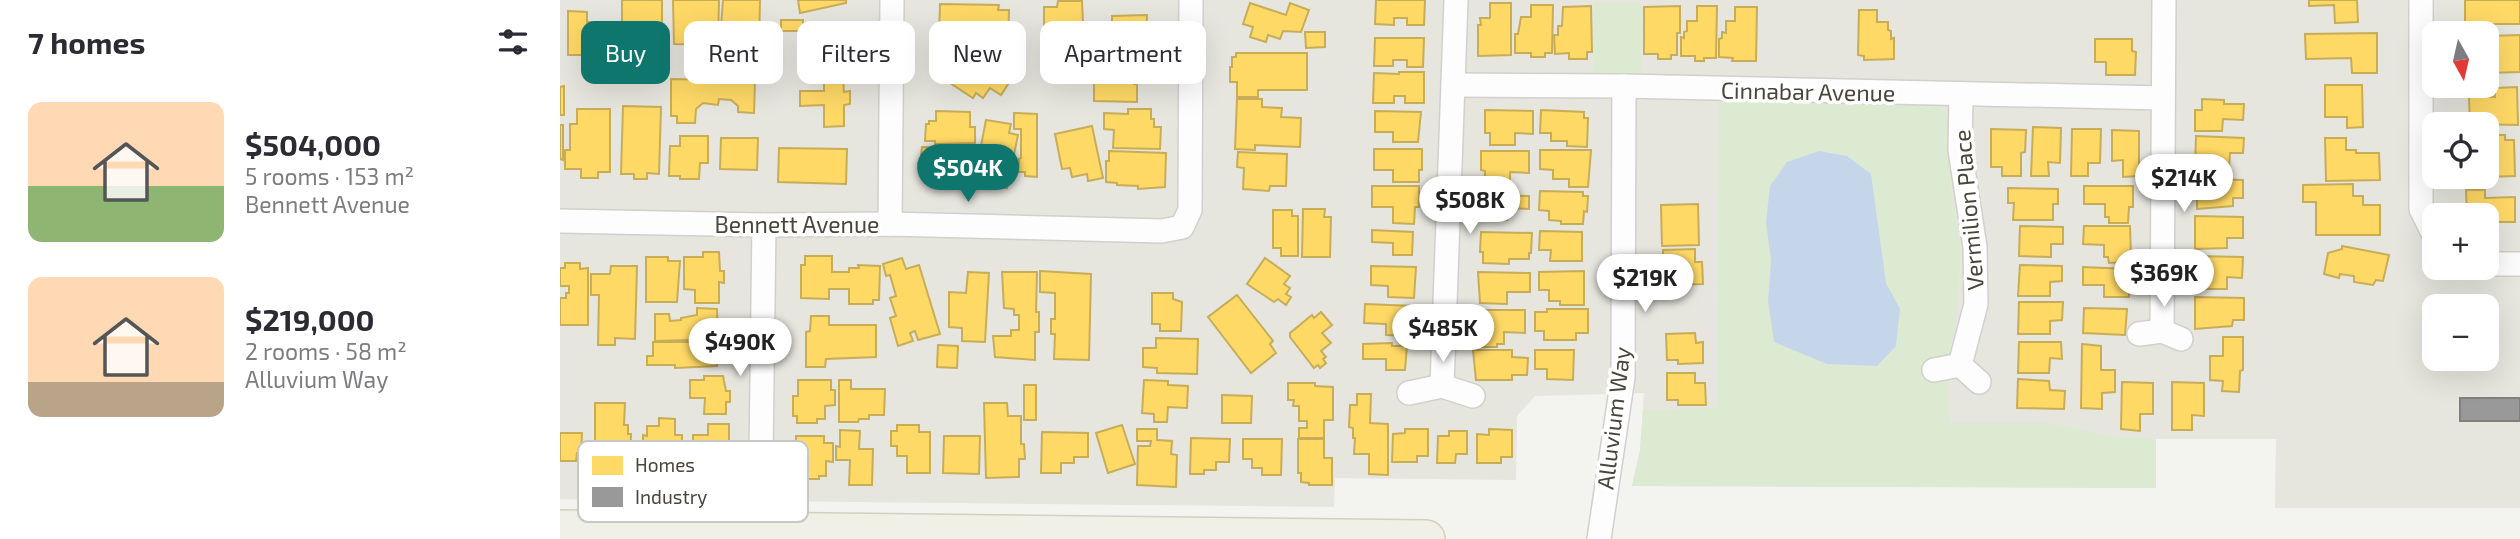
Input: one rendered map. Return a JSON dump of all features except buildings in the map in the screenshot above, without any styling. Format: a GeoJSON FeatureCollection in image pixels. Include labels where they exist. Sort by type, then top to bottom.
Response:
{"type":"FeatureCollection","features":[{"type":"Feature","properties":{"kind":"main road"},"geometry":{"type":"LineString","coordinates":[[560,528],[760,531],[797,535],[1426,539]]}},
{"type":"Feature","properties":{"kind":"street"},"geometry":{"type":"LineString","coordinates":[[890,224],[892,0]]}},
{"type":"Feature","properties":{"kind":"street","name":"Bennett Avenue"},"geometry":{"type":"LineString","coordinates":[[560,221],[764,225],[890,224],[1162,231],[1182,227],[1190,210],[1191,0]]}},
{"type":"Feature","properties":{"kind":"street"},"geometry":{"type":"LineString","coordinates":[[1442,386],[1456,0]]}},
{"type":"Feature","properties":{"kind":"street"},"geometry":{"type":"LineString","coordinates":[[2161,335],[2164,0]]}},
{"type":"Feature","properties":{"kind":"street"},"geometry":{"type":"LineString","coordinates":[[2421,0],[2422,211]]}},
{"type":"Feature","properties":{"kind":"street","name":"Cinnabar Avenue"},"geometry":{"type":"LineString","coordinates":[[1454,85],[1624,86],[2162,98]]}},
{"type":"Feature","properties":{"kind":"street","name":"Alluvium Way"},"geometry":{"type":"LineString","coordinates":[[1599,539],[1623,377],[1624,86]]}},
{"type":"Feature","properties":{"kind":"street","name":"Vermilion Place"},"geometry":{"type":"LineString","coordinates":[[1960,365],[1976,304],[1975,247],[1960,150],[1961,95]]}},
{"type":"Feature","properties":{"kind":"street"},"geometry":{"type":"LineString","coordinates":[[761,441],[764,225]]}},
{"type":"Feature","properties":{"kind":"street"},"geometry":{"type":"LineString","coordinates":[[2499,264],[2520,264]]}},
{"type":"Feature","properties":{"kind":"street"},"geometry":{"type":"LineString","coordinates":[[1934,370],[1960,365],[1979,382]]}},
{"type":"Feature","properties":{"kind":"street"},"geometry":{"type":"LineString","coordinates":[[1409,393],[1442,386],[1473,396]]}},
{"type":"Feature","properties":{"kind":"street"},"geometry":{"type":"LineString","coordinates":[[760,522],[760,531]]}},
{"type":"Feature","properties":{"kind":"shaded area"},"geometry":{"type":"Polygon","coordinates":[[[560,0],[2520,0],[2520,508],[2275,508],[2276,439],[2156,439],[2156,488],[1632,486],[1640,450],[1644,393],[1535,396],[1517,416],[1516,480],[1335,478],[1334,507],[808,502],[808,441],[578,441],[578,499],[560,499],[560,0]]]}},
{"type":"Feature","properties":{"kind":"green space"},"geometry":{"type":"Polygon","coordinates":[[[1594,2],[1642,3],[1641,76],[1593,75],[1594,2]]]}},
{"type":"Feature","properties":{"kind":"green space"},"geometry":{"type":"Polygon","coordinates":[[[1824,99],[1936,104],[1950,116],[1956,173],[1950,184],[1960,246],[1958,307],[1948,361],[1949,423],[2050,423],[2115,437],[2156,439],[2156,488],[1632,486],[1640,450],[1643,410],[1717,408],[1719,102],[1824,99]]]}},
{"type":"Feature","properties":{"kind":"water"},"geometry":{"type":"Polygon","coordinates":[[[1819,151],[1847,156],[1871,174],[1886,283],[1900,309],[1896,346],[1877,366],[1827,364],[1774,342],[1768,301],[1771,260],[1766,222],[1770,186],[1787,162],[1819,151]]]}}]}
